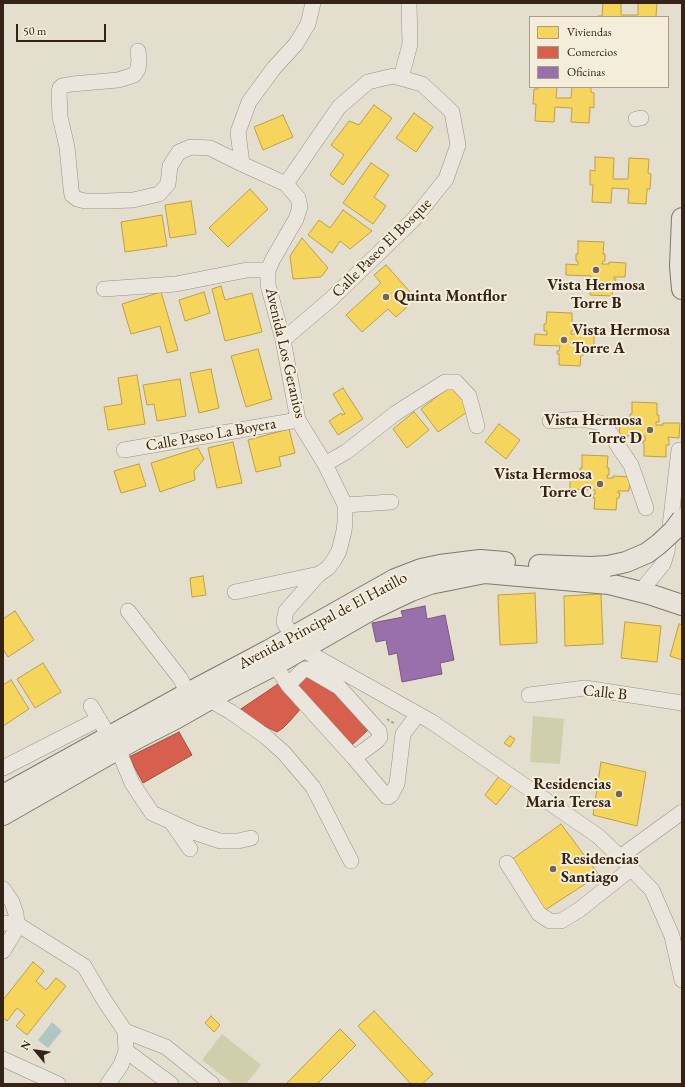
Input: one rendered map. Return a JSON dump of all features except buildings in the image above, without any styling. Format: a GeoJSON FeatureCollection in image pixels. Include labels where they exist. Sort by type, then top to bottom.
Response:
{"type":"FeatureCollection","features":[{"type":"Feature","properties":{"kind":"main road"},"geometry":{"type":"LineString","coordinates":[[682,218],[680,266],[682,289]]}},
{"type":"Feature","properties":{"kind":"main road","name":"Avenida Principal de El Hatillo"},"geometry":{"type":"LineString","coordinates":[[3,795],[113,743],[210,700],[275,665],[297,643],[395,579],[421,569],[480,560],[539,565],[591,567],[608,566],[626,562],[647,553],[673,531],[682,519]]}},
{"type":"Feature","properties":{"kind":"main road","name":"Avenida Principal de El Hatillo"},"geometry":{"type":"LineString","coordinates":[[3,816],[188,693],[411,591],[430,584],[485,573],[609,584],[682,605]]}},
{"type":"Feature","properties":{"kind":"street"},"geometry":{"type":"LineString","coordinates":[[242,164],[238,132],[249,102],[274,68],[296,44],[308,24],[313,3]]}},
{"type":"Feature","properties":{"kind":"street"},"geometry":{"type":"LineString","coordinates":[[401,78],[410,44],[409,3]]}},
{"type":"Feature","properties":{"kind":"street","name":"Avenida Los Geranios"},"geometry":{"type":"LineString","coordinates":[[138,51],[138,68],[134,75],[118,80],[72,84],[62,86],[60,88],[60,117],[67,147],[72,195],[77,199],[85,201],[107,201],[133,200],[159,194],[168,184],[170,166],[179,152],[191,147],[210,148],[286,184],[298,198],[300,207],[296,219],[268,270],[268,285],[284,340],[298,420],[325,464],[345,505],[344,531],[339,551],[334,560],[328,568],[319,574],[286,611],[284,622],[297,643]]}},
{"type":"Feature","properties":{"kind":"street","name":"Calle Paseo El Bosque"},"geometry":{"type":"LineString","coordinates":[[284,340],[331,299],[413,220],[446,179],[458,145],[452,112],[422,84],[393,76],[368,82],[339,107],[286,184]]}},
{"type":"Feature","properties":{"kind":"street"},"geometry":{"type":"LineString","coordinates":[[104,289],[176,284],[247,270],[268,270]]}},
{"type":"Feature","properties":{"kind":"street"},"geometry":{"type":"LineString","coordinates":[[325,464],[346,452],[396,413],[445,382],[456,382],[469,396],[477,426]]}},
{"type":"Feature","properties":{"kind":"street"},"geometry":{"type":"LineString","coordinates":[[550,421],[580,419],[601,423],[611,434],[631,465],[646,508]]}},
{"type":"Feature","properties":{"kind":"street","name":"Calle Paseo La Boyera"},"geometry":{"type":"LineString","coordinates":[[124,450],[298,420]]}},
{"type":"Feature","properties":{"kind":"street"},"geometry":{"type":"LineString","coordinates":[[640,592],[663,564],[667,552],[679,450]]}},
{"type":"Feature","properties":{"kind":"street"},"geometry":{"type":"LineString","coordinates":[[345,505],[391,502]]}},
{"type":"Feature","properties":{"kind":"street"},"geometry":{"type":"LineString","coordinates":[[235,592],[319,574]]}},
{"type":"Feature","properties":{"kind":"street"},"geometry":{"type":"LineString","coordinates":[[128,611],[180,678],[188,693]]}},
{"type":"Feature","properties":{"kind":"street"},"geometry":{"type":"LineString","coordinates":[[297,643],[432,722],[598,836],[632,868],[652,890],[672,936],[682,980]]}},
{"type":"Feature","properties":{"kind":"street"},"geometry":{"type":"LineString","coordinates":[[275,665],[288,685],[387,797],[397,784],[403,734],[418,714]]}},
{"type":"Feature","properties":{"kind":"street"},"geometry":{"type":"LineString","coordinates":[[288,685],[302,670],[308,669],[339,687],[379,731],[380,737],[377,741],[354,758]]}},
{"type":"Feature","properties":{"kind":"street","name":"Calle B"},"geometry":{"type":"LineString","coordinates":[[529,695],[585,688],[682,703]]}},
{"type":"Feature","properties":{"kind":"street"},"geometry":{"type":"LineString","coordinates":[[210,700],[231,712],[265,736],[284,753],[312,787],[325,808],[351,861]]}},
{"type":"Feature","properties":{"kind":"street"},"geometry":{"type":"LineString","coordinates":[[3,768],[95,713],[113,743],[132,783],[152,813],[193,832],[220,841],[238,841],[251,838]]}},
{"type":"Feature","properties":{"kind":"street"},"geometry":{"type":"LineString","coordinates":[[620,857],[682,812]]}},
{"type":"Feature","properties":{"kind":"street"},"geometry":{"type":"LineString","coordinates":[[172,823],[190,850]]}},
{"type":"Feature","properties":{"kind":"street"},"geometry":{"type":"LineString","coordinates":[[507,863],[539,914],[550,921],[561,921],[579,910],[632,868]]}},
{"type":"Feature","properties":{"kind":"street"},"geometry":{"type":"LineString","coordinates":[[3,889],[12,902],[16,914],[10,924]]}},
{"type":"Feature","properties":{"kind":"street"},"geometry":{"type":"LineString","coordinates":[[3,950],[14,933],[10,924]]}},
{"type":"Feature","properties":{"kind":"street"},"geometry":{"type":"LineString","coordinates":[[10,924],[84,966],[104,1000],[125,1031],[126,1051],[121,1065],[108,1084]]}},
{"type":"Feature","properties":{"kind":"street"},"geometry":{"type":"LineString","coordinates":[[125,1031],[166,1047],[212,1084]]}},
{"type":"Feature","properties":{"kind":"street"},"geometry":{"type":"LineString","coordinates":[[126,1051],[170,1084]]}},
{"type":"Feature","properties":{"kind":"street"},"geometry":{"type":"LineString","coordinates":[[3,1059],[58,1084]]}},
{"type":"Feature","properties":{"kind":"shaded area"},"geometry":{"type":"Polygon","coordinates":[[[533,716],[564,719],[560,764],[530,762],[533,716]]]}},
{"type":"Feature","properties":{"kind":"shaded area"},"geometry":{"type":"Polygon","coordinates":[[[222,1034],[261,1065],[246,1084],[233,1084],[202,1060],[222,1034]]]}},
{"type":"Feature","properties":{"kind":"water"},"geometry":{"type":"Polygon","coordinates":[[[52,1022],[62,1031],[48,1048],[38,1040],[52,1022]]]}},
{"type":"Feature","properties":{"kind":"place","name":"Vista Hermosa Torre B"},"geometry":{"type":"Point","coordinates":[596,270]}},
{"type":"Feature","properties":{"kind":"place","name":"Quinta Montflor"},"geometry":{"type":"Point","coordinates":[386,297]}},
{"type":"Feature","properties":{"kind":"place","name":"Vista Hermosa Torre A"},"geometry":{"type":"Point","coordinates":[564,340]}},
{"type":"Feature","properties":{"kind":"place","name":"Vista Hermosa Torre D"},"geometry":{"type":"Point","coordinates":[650,430]}},
{"type":"Feature","properties":{"kind":"place","name":"Vista Hermosa Torre C"},"geometry":{"type":"Point","coordinates":[600,484]}},
{"type":"Feature","properties":{"kind":"place","name":"Residencias Maria Teresa"},"geometry":{"type":"Point","coordinates":[619,794]}},
{"type":"Feature","properties":{"kind":"place","name":"Residencias Santiago"},"geometry":{"type":"Point","coordinates":[553,869]}}]}
